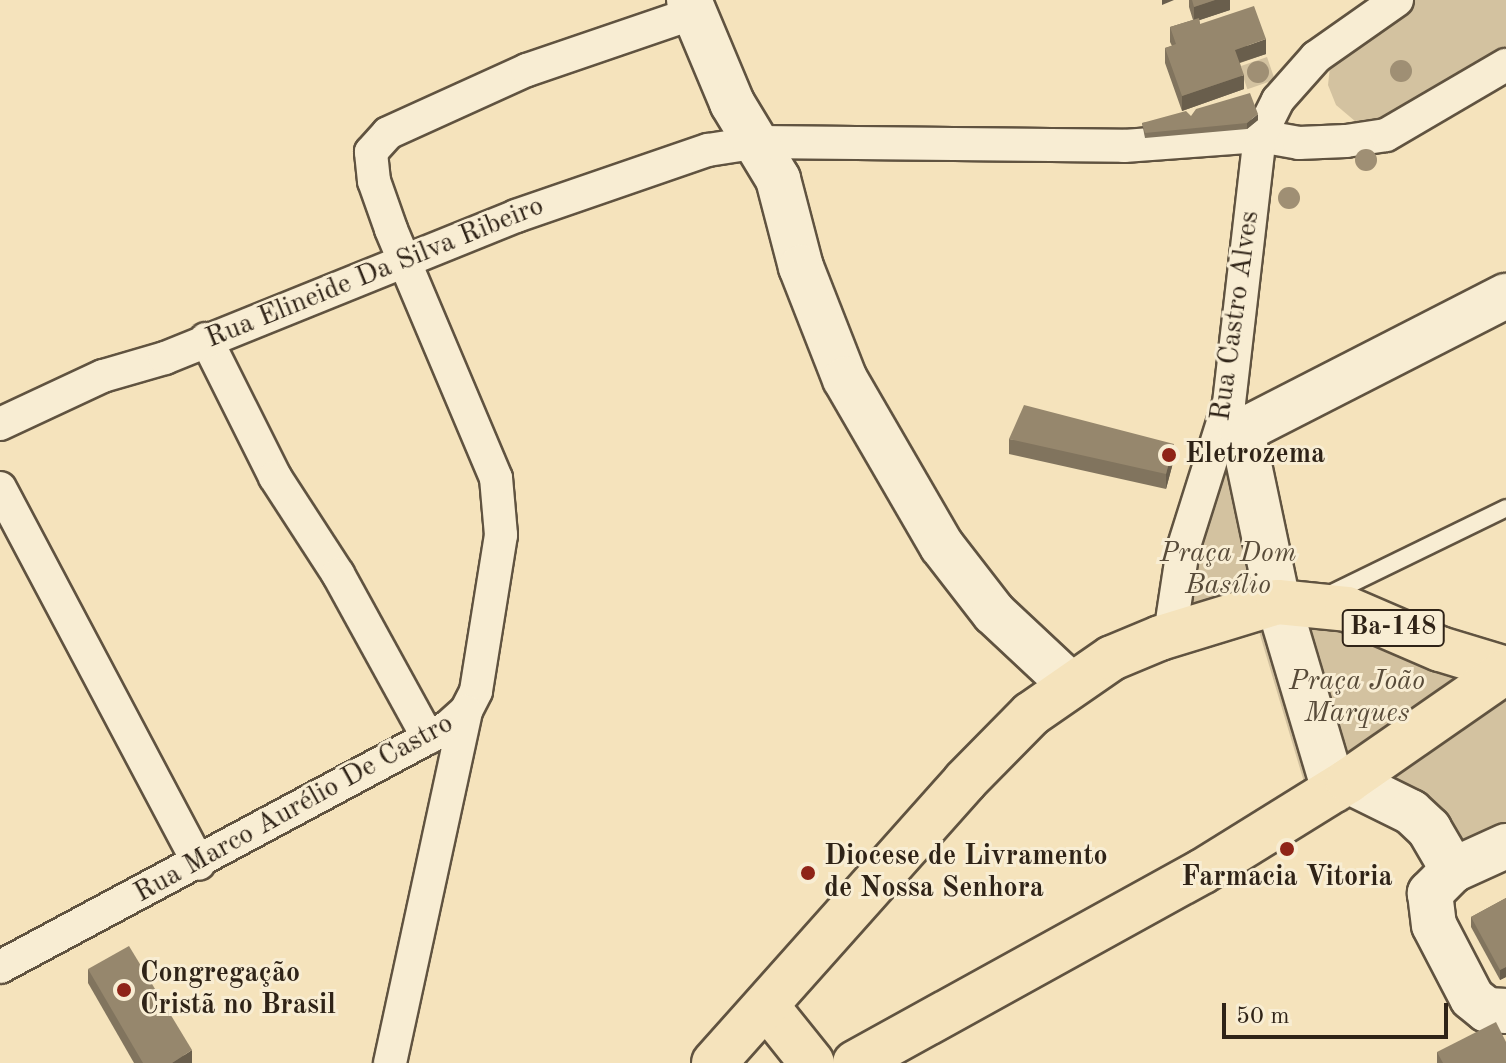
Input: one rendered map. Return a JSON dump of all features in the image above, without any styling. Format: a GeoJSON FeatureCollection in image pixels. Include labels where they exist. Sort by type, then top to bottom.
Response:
{"type":"FeatureCollection","features":[{"type":"Feature","properties":{"kind":"main road","name":"Ba-148"},"geometry":{"type":"LineString","coordinates":[[714,1063],[768,1008],[965,781],[1031,714],[1112,658],[1170,634],[1293,603],[1347,609],[1440,649],[1506,670]]}},
{"type":"Feature","properties":{"kind":"main road"},"geometry":{"type":"LineString","coordinates":[[855,1063],[1080,943],[1341,786],[1506,670]]}},
{"type":"Feature","properties":{"kind":"main road"},"geometry":{"type":"LineString","coordinates":[[768,1008],[812,1063]]}},
{"type":"Feature","properties":{"kind":"street","name":"Rua Castro Alves"},"geometry":{"type":"LineString","coordinates":[[1170,634],[1185,538],[1235,417],[1260,136],[1278,100],[1325,51],[1397,0]]}},
{"type":"Feature","properties":{"kind":"street"},"geometry":{"type":"LineString","coordinates":[[693,6],[732,103],[759,142],[778,179],[801,267],[845,379],[942,546],[994,613],[1071,685]]}},
{"type":"Feature","properties":{"kind":"street","name":"Rua Marco Aurélio De Castro"},"geometry":{"type":"LineString","coordinates":[[0,967],[199,864],[428,738],[466,711],[476,691],[501,535],[496,478],[406,262],[369,163],[377,142],[527,70],[693,6]]}},
{"type":"Feature","properties":{"kind":"street","name":"Rua Elineide Da Silva Ribeiro"},"geometry":{"type":"LineString","coordinates":[[0,424],[103,376],[630,175],[708,150],[759,142],[1124,146],[1260,136],[1299,143],[1386,135],[1506,65]]}},
{"type":"Feature","properties":{"kind":"street"},"geometry":{"type":"LineString","coordinates":[[1453,870],[1429,829],[1411,812],[1341,786],[1293,603],[1235,417],[1506,296]]}},
{"type":"Feature","properties":{"kind":"street"},"geometry":{"type":"LineString","coordinates":[[206,339],[275,477],[338,574],[428,738]]}},
{"type":"Feature","properties":{"kind":"street"},"geometry":{"type":"LineString","coordinates":[[0,488],[199,864]]}},
{"type":"Feature","properties":{"kind":"street"},"geometry":{"type":"LineString","coordinates":[[390,1063],[466,711]]}},
{"type":"Feature","properties":{"kind":"street"},"geometry":{"type":"LineString","coordinates":[[1506,846],[1453,870],[1430,893],[1434,925],[1472,998],[1487,1010],[1506,1011]]}},
{"type":"Feature","properties":{"kind":"lane"},"geometry":{"type":"LineString","coordinates":[[1293,603],[1506,508]]}},
{"type":"Feature","properties":{"kind":"green space"},"geometry":{"type":"Polygon","coordinates":[[[1412,0],[1506,0],[1506,64],[1396,129],[1362,127],[1336,105],[1328,85],[1330,67],[1412,0]]]}},
{"type":"Feature","properties":{"kind":"green space"},"geometry":{"type":"Polygon","coordinates":[[[1267,57],[1275,80],[1247,89],[1240,66],[1267,57]]]}},
{"type":"Feature","properties":{"kind":"green space","name":"Praça Dom Basílio"},"geometry":{"type":"Polygon","coordinates":[[[1247,441],[1257,600],[1186,612],[1217,443],[1247,441]]]}},
{"type":"Feature","properties":{"kind":"green space","name":"Praça João Marques"},"geometry":{"type":"Polygon","coordinates":[[[1290,595],[1506,661],[1506,834],[1452,842],[1443,830],[1307,792],[1257,625],[1290,595]]]}},
{"type":"Feature","properties":{"kind":"building"},"geometry":{"type":"Polygon","coordinates":[[[1192,0],[1215,0],[1194,7],[1192,0]]]}},
{"type":"Feature","properties":{"kind":"building"},"geometry":{"type":"Polygon","coordinates":[[[1254,6],[1266,39],[1235,50],[1244,75],[1182,96],[1165,48],[1176,44],[1170,27],[1199,18],[1200,24],[1254,6]]]}},
{"type":"Feature","properties":{"kind":"building"},"geometry":{"type":"Polygon","coordinates":[[[1250,93],[1258,114],[1247,123],[1145,133],[1142,123],[1186,111],[1191,116],[1196,109],[1250,93]]]}},
{"type":"Feature","properties":{"kind":"building"},"geometry":{"type":"Polygon","coordinates":[[[1024,405],[1174,444],[1166,474],[1009,439],[1024,405]]]}},
{"type":"Feature","properties":{"kind":"building"},"geometry":{"type":"Polygon","coordinates":[[[1506,898],[1506,967],[1500,970],[1471,917],[1506,898]]]}},
{"type":"Feature","properties":{"kind":"building"},"geometry":{"type":"Polygon","coordinates":[[[129,946],[192,1050],[172,1063],[143,1063],[88,969],[129,946]]]}},
{"type":"Feature","properties":{"kind":"building"},"geometry":{"type":"Polygon","coordinates":[[[1496,1022],[1506,1042],[1506,1063],[1443,1063],[1437,1052],[1496,1022]]]}},
{"type":"Feature","properties":{"kind":"place","name":"Eletrozema"},"geometry":{"type":"Point","coordinates":[1169,455]}},
{"type":"Feature","properties":{"kind":"place","name":"Farmacia Vitoria"},"geometry":{"type":"Point","coordinates":[1287,849]}},
{"type":"Feature","properties":{"kind":"place","name":"Diocese de Livramento de Nossa Senhora"},"geometry":{"type":"Point","coordinates":[808,873]}},
{"type":"Feature","properties":{"kind":"place","name":"Congregação Cristã no Brasil"},"geometry":{"type":"Point","coordinates":[124,990]}}]}
